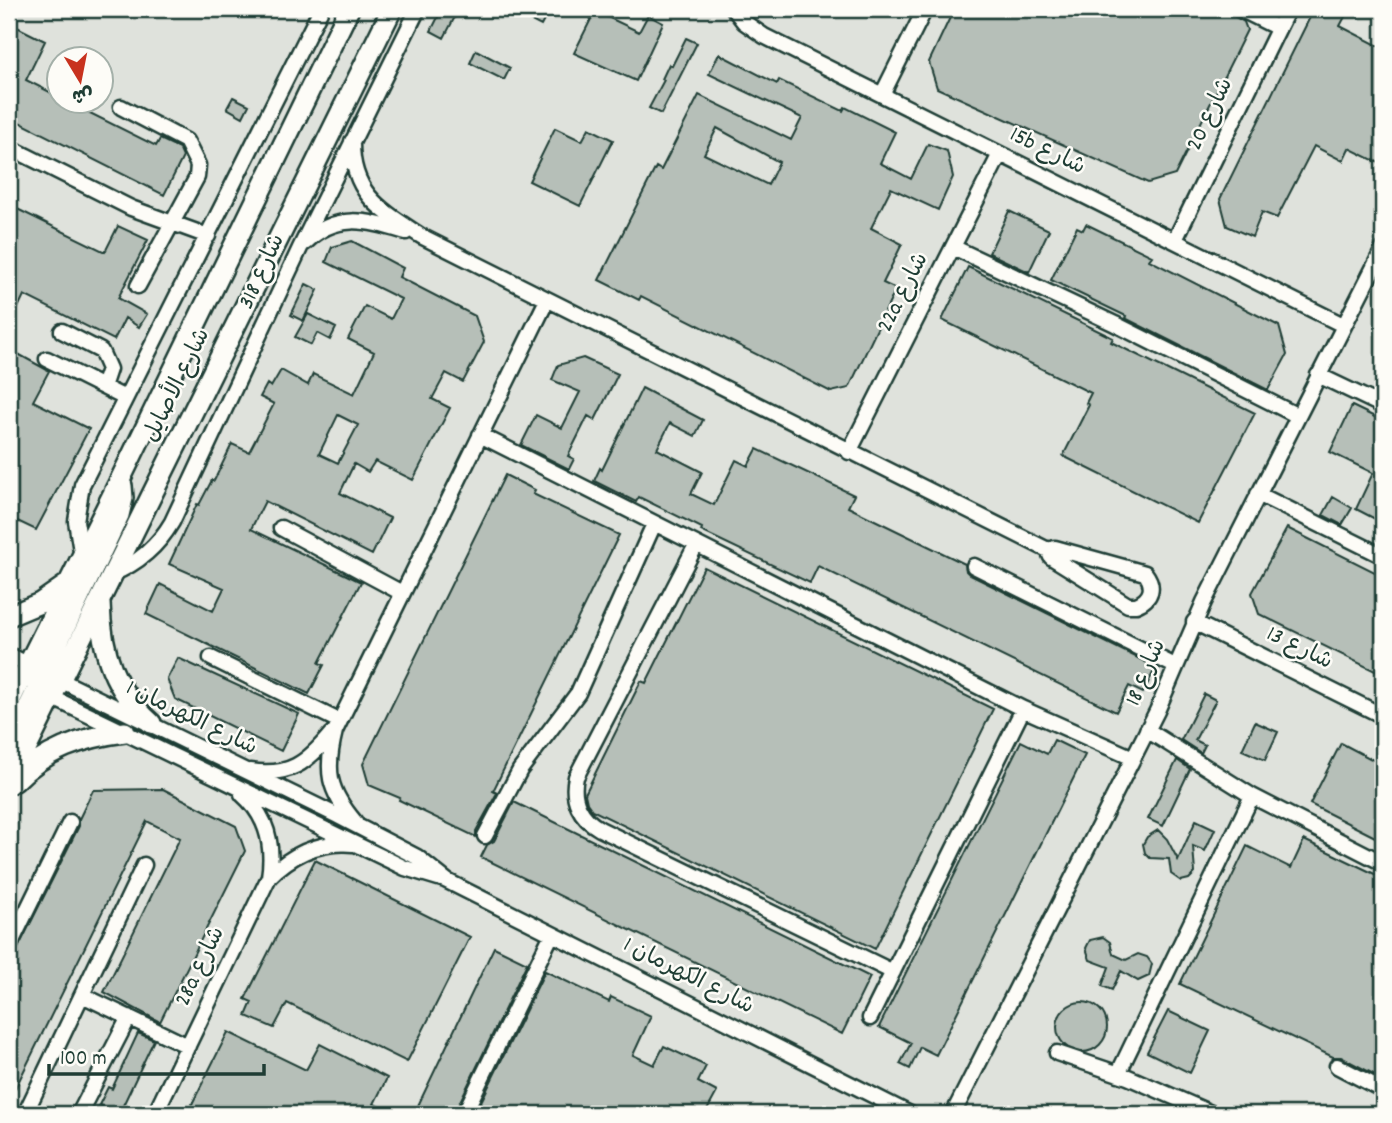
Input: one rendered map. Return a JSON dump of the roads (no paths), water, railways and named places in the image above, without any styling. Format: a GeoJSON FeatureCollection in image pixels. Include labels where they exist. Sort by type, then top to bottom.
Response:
{"type":"FeatureCollection","features":[{"type":"Feature","properties":{"kind":"main road","name":"شارع الأصايل"},"geometry":{"type":"LineString","coordinates":[[9,785],[36,681],[69,583],[349,9]]}},
{"type":"Feature","properties":{"kind":"main road","name":"شارع الأصايل"},"geometry":{"type":"LineString","coordinates":[[9,703],[36,681],[100,598],[392,9]]}},
{"type":"Feature","properties":{"kind":"main road"},"geometry":{"type":"LineString","coordinates":[[9,747],[36,681],[50,658],[119,515],[123,498],[121,478]]}},
{"type":"Feature","properties":{"kind":"main road"},"geometry":{"type":"LineString","coordinates":[[9,616],[40,603],[69,583]]}},
{"type":"Feature","properties":{"kind":"main road"},"geometry":{"type":"LineString","coordinates":[[100,598],[102,634],[110,668],[127,698],[151,723]]}},
{"type":"Feature","properties":{"kind":"main road"},"geometry":{"type":"LineString","coordinates":[[9,785],[41,759],[60,748],[81,740],[125,732]]}},
{"type":"Feature","properties":{"kind":"street"},"geometry":{"type":"LineString","coordinates":[[82,557],[77,533],[78,496],[82,485],[321,9]]}},
{"type":"Feature","properties":{"kind":"street","name":"شارع 318"},"geometry":{"type":"LineString","coordinates":[[112,574],[137,562],[165,533],[300,248],[418,9]]}},
{"type":"Feature","properties":{"kind":"street"},"geometry":{"type":"LineString","coordinates":[[882,94],[925,9]]}},
{"type":"Feature","properties":{"kind":"street"},"geometry":{"type":"LineString","coordinates":[[1240,9],[1278,28]]}},
{"type":"Feature","properties":{"kind":"street","name":"شارع 20"},"geometry":{"type":"LineString","coordinates":[[1175,240],[1288,9]]}},
{"type":"Feature","properties":{"kind":"street","name":"15b شارع"},"geometry":{"type":"LineString","coordinates":[[735,11],[753,30],[764,36],[1343,325]]}},
{"type":"Feature","properties":{"kind":"street"},"geometry":{"type":"LineString","coordinates":[[121,107],[187,141],[198,165],[197,177],[138,286]]}},
{"type":"Feature","properties":{"kind":"street"},"geometry":{"type":"LineString","coordinates":[[352,141],[354,166],[363,189],[379,208],[421,236],[849,453],[1048,550],[1051,557],[1128,605],[1144,602],[1149,596],[1152,588],[1150,580],[1138,569],[1055,548],[1048,550]]}},
{"type":"Feature","properties":{"kind":"street"},"geometry":{"type":"LineString","coordinates":[[12,148],[131,208],[208,236]]}},
{"type":"Feature","properties":{"kind":"street","name":"22a شارع"},"geometry":{"type":"LineString","coordinates":[[849,453],[1000,154]]}},
{"type":"Feature","properties":{"kind":"street"},"geometry":{"type":"LineString","coordinates":[[300,248],[324,228],[354,220],[370,221],[421,236]]}},
{"type":"Feature","properties":{"kind":"street"},"geometry":{"type":"LineString","coordinates":[[953,247],[1115,324],[1298,416]]}},
{"type":"Feature","properties":{"kind":"street","name":"شارع 18"},"geometry":{"type":"LineString","coordinates":[[953,1114],[1147,730],[1194,622],[1383,249]]}},
{"type":"Feature","properties":{"kind":"street"},"geometry":{"type":"LineString","coordinates":[[360,828],[344,809],[332,788],[328,764],[337,726],[547,300]]}},
{"type":"Feature","properties":{"kind":"street"},"geometry":{"type":"LineString","coordinates":[[62,331],[101,351],[109,369],[103,387]]}},
{"type":"Feature","properties":{"kind":"street"},"geometry":{"type":"LineString","coordinates":[[47,359],[125,398]]}},
{"type":"Feature","properties":{"kind":"street"},"geometry":{"type":"LineString","coordinates":[[1318,375],[1383,406]]}},
{"type":"Feature","properties":{"kind":"street"},"geometry":{"type":"LineString","coordinates":[[480,435],[1023,709],[1133,758]]}},
{"type":"Feature","properties":{"kind":"street"},"geometry":{"type":"LineString","coordinates":[[1258,494],[1383,556]]}},
{"type":"Feature","properties":{"kind":"street"},"geometry":{"type":"LineString","coordinates":[[485,836],[520,770],[578,693],[654,524]]}},
{"type":"Feature","properties":{"kind":"street"},"geometry":{"type":"LineString","coordinates":[[281,528],[402,593]]}},
{"type":"Feature","properties":{"kind":"street"},"geometry":{"type":"LineString","coordinates":[[696,545],[576,776],[576,803],[586,818],[600,829],[894,972]]}},
{"type":"Feature","properties":{"kind":"street"},"geometry":{"type":"LineString","coordinates":[[974,566],[1175,666]]}},
{"type":"Feature","properties":{"kind":"street","name":"شارع 13"},"geometry":{"type":"LineString","coordinates":[[1194,622],[1383,716]]}},
{"type":"Feature","properties":{"kind":"street"},"geometry":{"type":"LineString","coordinates":[[9,655],[36,681]]}},
{"type":"Feature","properties":{"kind":"street"},"geometry":{"type":"LineString","coordinates":[[211,658],[337,726]]}},
{"type":"Feature","properties":{"kind":"street","name":"شارع الكهرمان 1"},"geometry":{"type":"LineString","coordinates":[[36,681],[151,723],[417,858],[447,881]]}},
{"type":"Feature","properties":{"kind":"street","name":"شارع الكهرمان 1"},"geometry":{"type":"LineString","coordinates":[[36,681],[125,732],[223,782],[405,868],[447,881],[910,1114]]}},
{"type":"Feature","properties":{"kind":"street"},"geometry":{"type":"LineString","coordinates":[[870,1018],[1023,709]]}},
{"type":"Feature","properties":{"kind":"street"},"geometry":{"type":"LineString","coordinates":[[239,769],[264,773],[289,769],[312,756],[337,726]]}},
{"type":"Feature","properties":{"kind":"street"},"geometry":{"type":"LineString","coordinates":[[1147,730],[1252,796],[1383,863]]}},
{"type":"Feature","properties":{"kind":"street","name":"28a شارع"},"geometry":{"type":"LineString","coordinates":[[223,782],[250,801],[267,829],[271,853],[270,877]]}},
{"type":"Feature","properties":{"kind":"street"},"geometry":{"type":"LineString","coordinates":[[1118,1074],[1252,796]]}},
{"type":"Feature","properties":{"kind":"street"},"geometry":{"type":"LineString","coordinates":[[9,947],[70,822]]}},
{"type":"Feature","properties":{"kind":"street","name":"28a شارع"},"geometry":{"type":"LineString","coordinates":[[155,1114],[270,877],[290,859],[303,852],[330,845],[358,845]]}},
{"type":"Feature","properties":{"kind":"street"},"geometry":{"type":"LineString","coordinates":[[25,1114],[144,865]]}},
{"type":"Feature","properties":{"kind":"street"},"geometry":{"type":"LineString","coordinates":[[464,1114],[551,934]]}},
{"type":"Feature","properties":{"kind":"street"},"geometry":{"type":"LineString","coordinates":[[82,995],[188,1046]]}},
{"type":"Feature","properties":{"kind":"street"},"geometry":{"type":"LineString","coordinates":[[79,1114],[129,1017]]}},
{"type":"Feature","properties":{"kind":"street"},"geometry":{"type":"LineString","coordinates":[[1057,1053],[1128,1077],[1213,1114]]}},
{"type":"Feature","properties":{"kind":"street"},"geometry":{"type":"LineString","coordinates":[[1338,1066],[1383,1090]]}}]}
